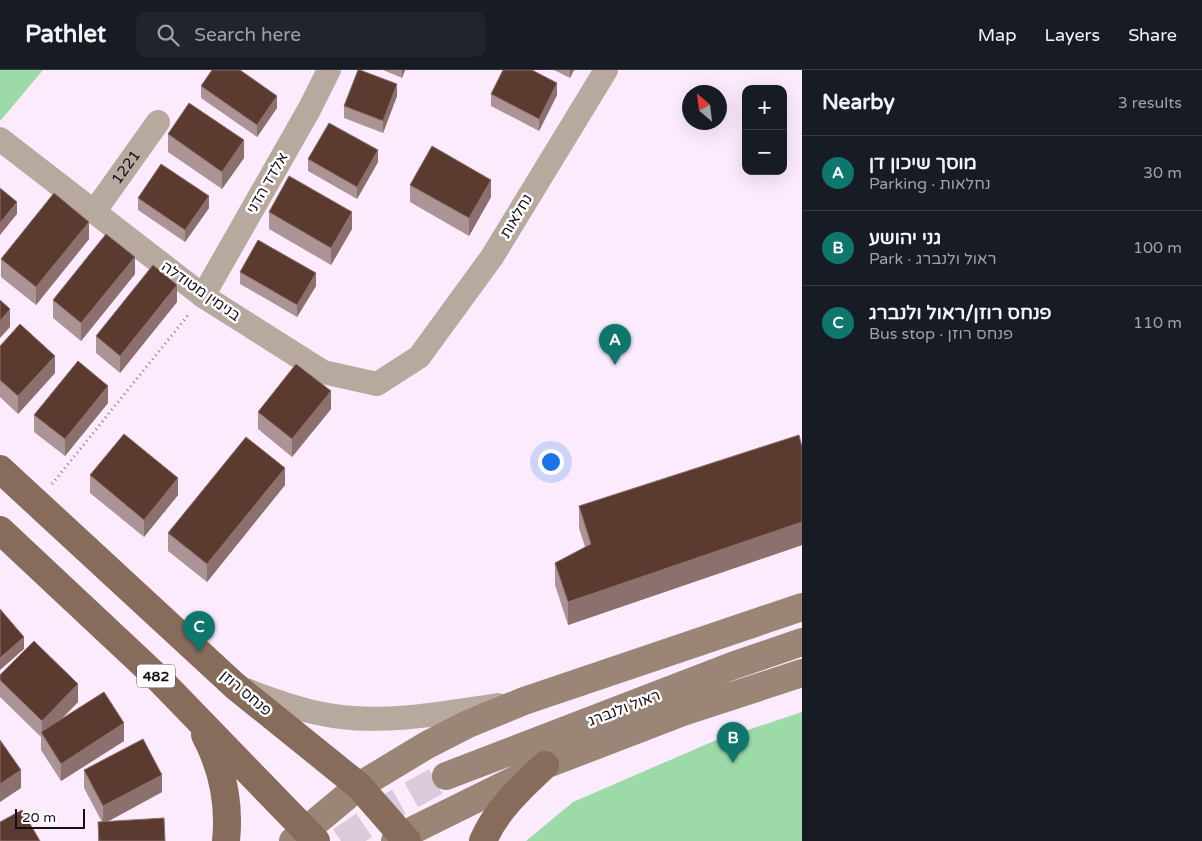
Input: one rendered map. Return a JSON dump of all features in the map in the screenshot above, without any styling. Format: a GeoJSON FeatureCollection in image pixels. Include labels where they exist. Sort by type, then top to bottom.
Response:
{"type":"FeatureCollection","features":[{"type":"Feature","properties":{"kind":"main road","name":"פנחס רוזן"},"geometry":{"type":"LineString","coordinates":[[0,469],[235,686],[359,786],[401,839]]}},
{"type":"Feature","properties":{"kind":"main road","name":"482"},"geometry":{"type":"LineString","coordinates":[[0,530],[160,680],[305,837]]}},
{"type":"Feature","properties":{"kind":"main road"},"geometry":{"type":"LineString","coordinates":[[195,716],[214,750],[223,777],[228,802],[226,841]]}},
{"type":"Feature","properties":{"kind":"main road"},"geometry":{"type":"LineString","coordinates":[[483,841],[498,813],[545,766]]}},
{"type":"Feature","properties":{"kind":"street","name":"אלדד הדני"},"geometry":{"type":"LineString","coordinates":[[203,296],[310,108],[329,70]]}},
{"type":"Feature","properties":{"kind":"street","name":"נחלאות"},"geometry":{"type":"LineString","coordinates":[[418,357],[492,257],[606,70]]}},
{"type":"Feature","properties":{"kind":"street","name":"1221"},"geometry":{"type":"LineString","coordinates":[[94,212],[158,122]]}},
{"type":"Feature","properties":{"kind":"street","name":"בנימין מטודלה"},"geometry":{"type":"LineString","coordinates":[[0,140],[203,296],[323,372],[376,384],[418,357]]}},
{"type":"Feature","properties":{"kind":"street"},"geometry":{"type":"LineString","coordinates":[[305,837],[359,786],[428,745],[468,724],[524,701],[802,607]]}},
{"type":"Feature","properties":{"kind":"street","name":"ראול ולנברג"},"geometry":{"type":"LineString","coordinates":[[446,776],[732,666],[802,642]]}},
{"type":"Feature","properties":{"kind":"street"},"geometry":{"type":"LineString","coordinates":[[401,839],[545,766],[683,712],[802,673]]}},
{"type":"Feature","properties":{"kind":"street"},"geometry":{"type":"LineString","coordinates":[[235,686],[304,709],[333,716],[366,718],[452,712],[524,701]]}},
{"type":"Feature","properties":{"kind":"path"},"geometry":{"type":"LineString","coordinates":[[50,486],[203,296]]}},
{"type":"Feature","properties":{"kind":"green space"},"geometry":{"type":"Polygon","coordinates":[[[0,70],[43,70],[1,120],[0,120],[0,70]]]}},
{"type":"Feature","properties":{"kind":"green space"},"geometry":{"type":"Polygon","coordinates":[[[802,712],[802,841],[526,841],[573,802],[714,741],[802,712]]]}},
{"type":"Feature","properties":{"kind":"building"},"geometry":{"type":"Polygon","coordinates":[[[212,70],[240,70],[277,96],[257,125],[201,86],[212,70]]]}},
{"type":"Feature","properties":{"kind":"building"},"geometry":{"type":"Polygon","coordinates":[[[358,70],[397,84],[383,121],[344,106],[358,70]]]}},
{"type":"Feature","properties":{"kind":"building"},"geometry":{"type":"Polygon","coordinates":[[[503,70],[532,70],[557,83],[539,119],[491,94],[503,70]]]}},
{"type":"Feature","properties":{"kind":"building"},"geometry":{"type":"Polygon","coordinates":[[[189,103],[244,140],[222,172],[168,134],[189,103]]]}},
{"type":"Feature","properties":{"kind":"building"},"geometry":{"type":"Polygon","coordinates":[[[329,123],[378,150],[357,187],[308,159],[329,123]]]}},
{"type":"Feature","properties":{"kind":"building"},"geometry":{"type":"Polygon","coordinates":[[[432,146],[491,180],[469,218],[410,185],[432,146]]]}},
{"type":"Feature","properties":{"kind":"building"},"geometry":{"type":"Polygon","coordinates":[[[161,164],[209,196],[185,230],[138,198],[161,164]]]}},
{"type":"Feature","properties":{"kind":"building"},"geometry":{"type":"Polygon","coordinates":[[[289,176],[352,212],[331,248],[269,212],[289,176]]]}},
{"type":"Feature","properties":{"kind":"building"},"geometry":{"type":"Polygon","coordinates":[[[0,188],[17,202],[0,223],[0,188]]]}},
{"type":"Feature","properties":{"kind":"building"},"geometry":{"type":"Polygon","coordinates":[[[54,193],[89,222],[36,287],[1,259],[54,193]]]}},
{"type":"Feature","properties":{"kind":"building"},"geometry":{"type":"Polygon","coordinates":[[[106,234],[135,257],[81,323],[53,300],[106,234]]]}},
{"type":"Feature","properties":{"kind":"building"},"geometry":{"type":"Polygon","coordinates":[[[258,240],[316,273],[297,305],[240,272],[258,240]]]}},
{"type":"Feature","properties":{"kind":"building"},"geometry":{"type":"Polygon","coordinates":[[[153,265],[177,285],[120,356],[96,336],[153,265]]]}},
{"type":"Feature","properties":{"kind":"building"},"geometry":{"type":"Polygon","coordinates":[[[0,300],[10,309],[0,321],[0,300]]]}},
{"type":"Feature","properties":{"kind":"building"},"geometry":{"type":"Polygon","coordinates":[[[20,324],[55,356],[18,396],[0,380],[0,346],[20,324]]]}},
{"type":"Feature","properties":{"kind":"building"},"geometry":{"type":"Polygon","coordinates":[[[78,361],[108,386],[65,439],[34,415],[78,361]]]}},
{"type":"Feature","properties":{"kind":"building"},"geometry":{"type":"Polygon","coordinates":[[[296,364],[331,391],[292,439],[258,412],[296,364]]]}},
{"type":"Feature","properties":{"kind":"building"},"geometry":{"type":"Polygon","coordinates":[[[124,434],[178,478],[144,520],[90,475],[124,434]]]}},
{"type":"Feature","properties":{"kind":"building"},"geometry":{"type":"Polygon","coordinates":[[[799,435],[802,447],[802,522],[568,602],[555,563],[591,544],[579,506],[799,435]]]}},
{"type":"Feature","properties":{"kind":"building"},"geometry":{"type":"Polygon","coordinates":[[[246,437],[285,468],[207,564],[168,533],[246,437]]]}},
{"type":"Feature","properties":{"kind":"building"},"geometry":{"type":"Polygon","coordinates":[[[0,609],[24,637],[0,658],[0,609]]]}},
{"type":"Feature","properties":{"kind":"building"},"geometry":{"type":"Polygon","coordinates":[[[34,641],[78,684],[42,721],[0,680],[0,675],[34,641]]]}},
{"type":"Feature","properties":{"kind":"building"},"geometry":{"type":"Polygon","coordinates":[[[104,692],[124,723],[61,764],[41,732],[104,692]]]}},
{"type":"Feature","properties":{"kind":"building"},"geometry":{"type":"Polygon","coordinates":[[[143,739],[162,775],[103,806],[84,770],[143,739]]]}},
{"type":"Feature","properties":{"kind":"building"},"geometry":{"type":"Polygon","coordinates":[[[0,740],[21,770],[0,784],[0,740]]]}},
{"type":"Feature","properties":{"kind":"building"},"geometry":{"type":"Polygon","coordinates":[[[22,810],[40,841],[0,841],[0,822],[22,810]]]}},
{"type":"Feature","properties":{"kind":"building"},"geometry":{"type":"Polygon","coordinates":[[[164,818],[165,841],[99,841],[98,822],[164,818]]]}},
{"type":"Feature","properties":{"kind":"tunnel"},"geometry":{"type":"LineString","coordinates":[[341,841],[395,804],[446,776]]}},
{"type":"Feature","properties":{"kind":"place","name":"מוסך שיכון דן"},"geometry":{"type":"Point","coordinates":[615,365]}},
{"type":"Feature","properties":{"kind":"place","name":"פנחס רוזן/ראול ולנברג"},"geometry":{"type":"Point","coordinates":[199,652]}},
{"type":"Feature","properties":{"kind":"place","name":"גני יהושע"},"geometry":{"type":"Point","coordinates":[733,763]}}]}
